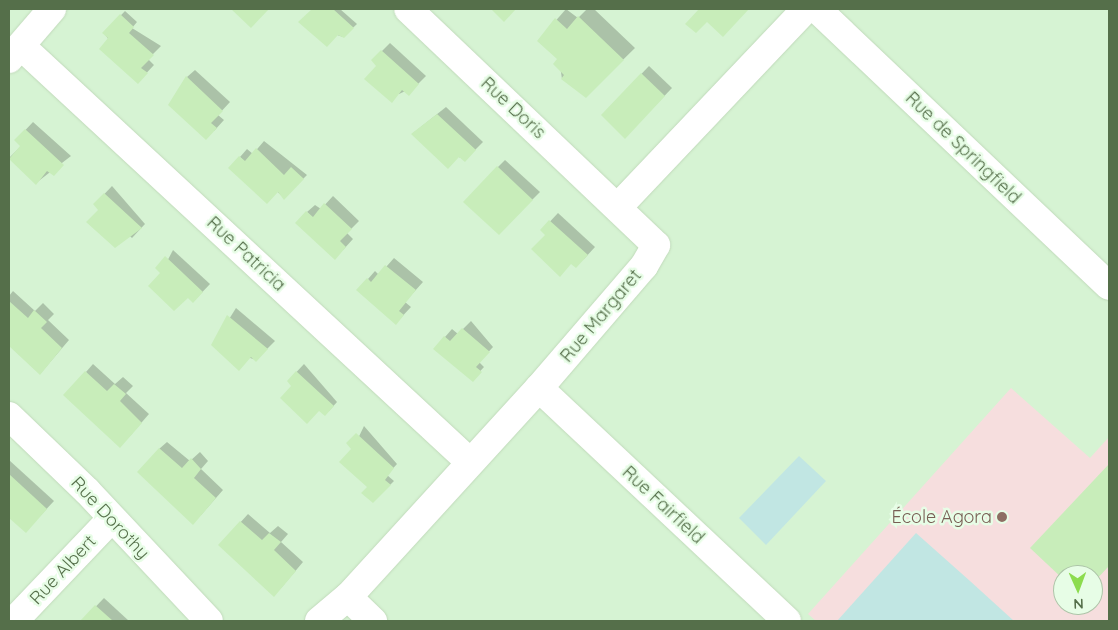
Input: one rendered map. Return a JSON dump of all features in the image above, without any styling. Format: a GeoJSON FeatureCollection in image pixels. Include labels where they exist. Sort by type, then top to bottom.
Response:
{"type":"FeatureCollection","features":[{"type":"Feature","properties":{"kind":"street"},"geometry":{"type":"LineString","coordinates":[[15,53],[52,9]]}},
{"type":"Feature","properties":{"kind":"street","name":"Rue Doris"},"geometry":{"type":"LineString","coordinates":[[408,9],[618,207]]}},
{"type":"Feature","properties":{"kind":"street"},"geometry":{"type":"LineString","coordinates":[[618,207],[806,9]]}},
{"type":"Feature","properties":{"kind":"street","name":"Rue de Springfield"},"geometry":{"type":"LineString","coordinates":[[817,9],[1109,286]]}},
{"type":"Feature","properties":{"kind":"street","name":"Rue Patricia"},"geometry":{"type":"LineString","coordinates":[[15,53],[470,462]]}},
{"type":"Feature","properties":{"kind":"street","name":"Rue Margaret"},"geometry":{"type":"LineString","coordinates":[[319,621],[348,597],[539,388],[653,253],[656,245],[651,238],[618,207]]}},
{"type":"Feature","properties":{"kind":"street","name":"Rue Fairfield"},"geometry":{"type":"LineString","coordinates":[[539,388],[788,621]]}},
{"type":"Feature","properties":{"kind":"street","name":"Rue Dorothy"},"geometry":{"type":"LineString","coordinates":[[9,416],[208,621]]}},
{"type":"Feature","properties":{"kind":"street","name":"Rue Albert"},"geometry":{"type":"LineString","coordinates":[[14,621],[111,519]]}},
{"type":"Feature","properties":{"kind":"street"},"geometry":{"type":"LineString","coordinates":[[348,597],[373,621]]}},
{"type":"Feature","properties":{"kind":"shaded area"},"geometry":{"type":"Polygon","coordinates":[[[9,9],[1109,9],[1109,621],[9,621],[9,9]]]}},
{"type":"Feature","properties":{"kind":"shaded area","name":"École Agora"},"geometry":{"type":"Polygon","coordinates":[[[1011,388],[1090,458],[1109,437],[1109,621],[816,621],[808,614],[1011,388]]]}},
{"type":"Feature","properties":{"kind":"shaded area"},"geometry":{"type":"Polygon","coordinates":[[[799,456],[826,481],[766,545],[739,518],[799,456]]]}},
{"type":"Feature","properties":{"kind":"shaded area"},"geometry":{"type":"Polygon","coordinates":[[[916,533],[970,581],[1014,621],[837,621],[916,533]]]}},
{"type":"Feature","properties":{"kind":"building"},"geometry":{"type":"Polygon","coordinates":[[[231,9],[269,9],[251,28],[231,9]]]}},
{"type":"Feature","properties":{"kind":"building"},"geometry":{"type":"Polygon","coordinates":[[[312,9],[333,9],[354,28],[344,38],[338,35],[327,47],[298,22],[312,9]]]}},
{"type":"Feature","properties":{"kind":"building"},"geometry":{"type":"Polygon","coordinates":[[[491,9],[516,9],[504,22],[491,9]]]}},
{"type":"Feature","properties":{"kind":"building"},"geometry":{"type":"Polygon","coordinates":[[[699,9],[749,9],[723,37],[707,22],[696,33],[685,24],[699,9]]]}},
{"type":"Feature","properties":{"kind":"building"},"geometry":{"type":"Polygon","coordinates":[[[120,14],[134,27],[129,33],[154,55],[141,68],[148,73],[138,84],[99,49],[108,38],[102,33],[120,14]]]}},
{"type":"Feature","properties":{"kind":"building"},"geometry":{"type":"Polygon","coordinates":[[[578,16],[624,60],[586,98],[561,79],[564,75],[553,64],[557,59],[537,41],[555,18],[567,29],[578,16]]]}},
{"type":"Feature","properties":{"kind":"building"},"geometry":{"type":"Polygon","coordinates":[[[381,50],[419,84],[409,96],[402,90],[392,103],[364,79],[376,66],[371,60],[381,50]]]}},
{"type":"Feature","properties":{"kind":"building"},"geometry":{"type":"Polygon","coordinates":[[[641,73],[665,96],[625,139],[601,115],[641,73]]]}},
{"type":"Feature","properties":{"kind":"building"},"geometry":{"type":"Polygon","coordinates":[[[186,76],[223,111],[211,123],[217,128],[206,140],[168,105],[186,76]]]}},
{"type":"Feature","properties":{"kind":"building"},"geometry":{"type":"Polygon","coordinates":[[[437,114],[476,150],[465,162],[459,157],[448,169],[411,134],[437,114]]]}},
{"type":"Feature","properties":{"kind":"building"},"geometry":{"type":"Polygon","coordinates":[[[25,129],[64,165],[54,176],[47,171],[36,185],[9,159],[20,146],[14,140],[25,129]]]}},
{"type":"Feature","properties":{"kind":"building"},"geometry":{"type":"Polygon","coordinates":[[[256,148],[284,175],[291,167],[304,179],[284,200],[278,192],[267,204],[228,168],[239,156],[245,161],[256,148]]]}},
{"type":"Feature","properties":{"kind":"building"},"geometry":{"type":"Polygon","coordinates":[[[497,166],[533,200],[499,235],[463,202],[497,166]]]}},
{"type":"Feature","properties":{"kind":"building"},"geometry":{"type":"Polygon","coordinates":[[[104,193],[142,228],[115,248],[86,222],[98,210],[93,204],[104,193]]]}},
{"type":"Feature","properties":{"kind":"building"},"geometry":{"type":"Polygon","coordinates":[[[324,203],[352,229],[340,241],[346,247],[335,260],[295,223],[306,211],[313,217],[324,203]]]}},
{"type":"Feature","properties":{"kind":"building"},"geometry":{"type":"Polygon","coordinates":[[[549,220],[588,255],[576,268],[571,264],[560,277],[531,249],[545,235],[540,230],[549,220]]]}},
{"type":"Feature","properties":{"kind":"building"},"geometry":{"type":"Polygon","coordinates":[[[165,256],[203,292],[193,303],[188,298],[174,311],[148,286],[160,273],[155,268],[165,256]]]}},
{"type":"Feature","properties":{"kind":"building"},"geometry":{"type":"Polygon","coordinates":[[[385,265],[416,290],[399,311],[404,315],[396,325],[356,290],[367,278],[371,282],[385,265]]]}},
{"type":"Feature","properties":{"kind":"building"},"geometry":{"type":"Polygon","coordinates":[[[9,301],[28,318],[34,310],[47,322],[41,328],[62,348],[40,375],[9,346],[9,301]]]}},
{"type":"Feature","properties":{"kind":"building"},"geometry":{"type":"Polygon","coordinates":[[[227,315],[268,349],[256,362],[251,357],[239,371],[211,345],[227,315]]]}},
{"type":"Feature","properties":{"kind":"building"},"geometry":{"type":"Polygon","coordinates":[[[462,328],[490,352],[476,367],[482,372],[473,382],[433,349],[444,336],[450,341],[462,328]]]}},
{"type":"Feature","properties":{"kind":"building"},"geometry":{"type":"Polygon","coordinates":[[[85,371],[107,391],[114,384],[126,394],[120,401],[142,423],[120,448],[63,395],[85,371]]]}},
{"type":"Feature","properties":{"kind":"building"},"geometry":{"type":"Polygon","coordinates":[[[296,371],[334,406],[325,416],[319,411],[307,424],[280,398],[291,386],[287,381],[296,371]]]}},
{"type":"Feature","properties":{"kind":"building"},"geometry":{"type":"Polygon","coordinates":[[[356,433],[394,468],[385,480],[391,485],[373,503],[361,493],[367,487],[339,462],[351,449],[346,443],[356,433]]]}},
{"type":"Feature","properties":{"kind":"building"},"geometry":{"type":"Polygon","coordinates":[[[159,448],[182,468],[191,458],[201,469],[194,478],[216,498],[193,525],[137,472],[159,448]]]}},
{"type":"Feature","properties":{"kind":"building","name":"École Agora"},"geometry":{"type":"Polygon","coordinates":[[[1109,464],[1109,566],[1103,572],[1103,565],[1053,565],[1053,570],[1030,548],[1109,464]]]}},
{"type":"Feature","properties":{"kind":"building"},"geometry":{"type":"Polygon","coordinates":[[[9,474],[47,509],[26,533],[9,518],[9,474]]]}},
{"type":"Feature","properties":{"kind":"building"},"geometry":{"type":"Polygon","coordinates":[[[240,521],[262,540],[269,533],[281,542],[274,550],[296,571],[274,597],[218,545],[240,521]]]}},
{"type":"Feature","properties":{"kind":"building"},"geometry":{"type":"Polygon","coordinates":[[[95,605],[113,621],[80,621],[95,605]]]}},
{"type":"Feature","properties":{"kind":"place","name":"École Agora"},"geometry":{"type":"Point","coordinates":[1002,517]}}]}
